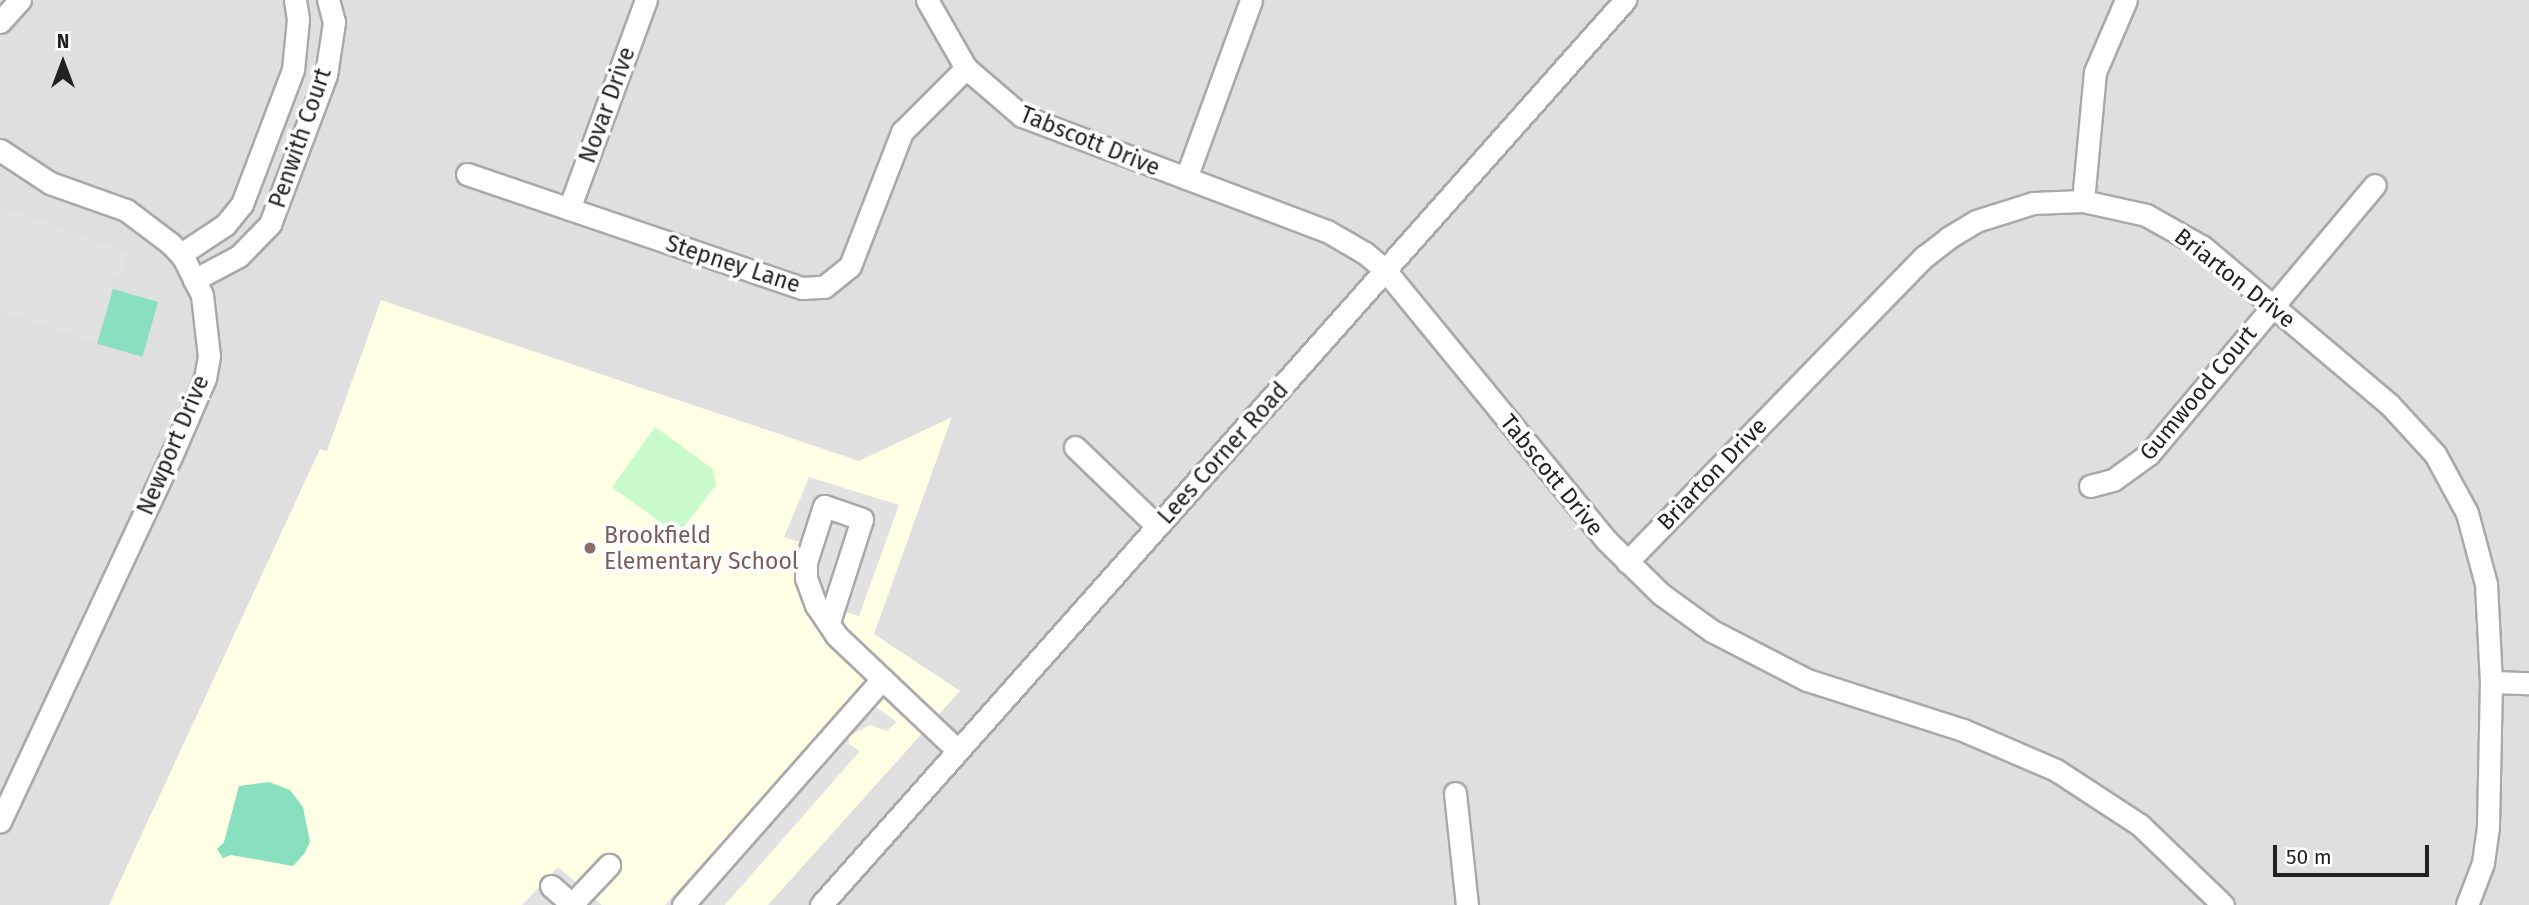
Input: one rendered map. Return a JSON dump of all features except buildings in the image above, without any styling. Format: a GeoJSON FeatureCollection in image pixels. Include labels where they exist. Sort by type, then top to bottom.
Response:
{"type":"FeatureCollection","features":[{"type":"Feature","properties":{"kind":"street"},"geometry":{"type":"LineString","coordinates":[[0,22],[20,0]]}},
{"type":"Feature","properties":{"kind":"street","name":"Penwith Court"},"geometry":{"type":"LineString","coordinates":[[181,254],[225,225],[242,204],[293,70],[298,19],[295,0]]}},
{"type":"Feature","properties":{"kind":"street","name":"Penwith Court"},"geometry":{"type":"LineString","coordinates":[[194,280],[239,256],[270,223],[326,75],[334,22],[328,0]]}},
{"type":"Feature","properties":{"kind":"street","name":"Novar Drive"},"geometry":{"type":"LineString","coordinates":[[569,209],[646,0]]}},
{"type":"Feature","properties":{"kind":"street","name":"Tabscott Drive"},"geometry":{"type":"LineString","coordinates":[[927,0],[966,68],[1007,106],[1040,126],[1327,231],[1385,270],[1626,562],[1661,594],[1753,655],[1807,680],[1963,730],[2056,770],[2140,825],[2223,905]]}},
{"type":"Feature","properties":{"kind":"street"},"geometry":{"type":"LineString","coordinates":[[1186,178],[1251,0]]}},
{"type":"Feature","properties":{"kind":"street","name":"Lees Corner Road"},"geometry":{"type":"LineString","coordinates":[[821,905],[1625,0]]}},
{"type":"Feature","properties":{"kind":"street"},"geometry":{"type":"LineString","coordinates":[[2083,201],[2095,72],[2126,0]]}},
{"type":"Feature","properties":{"kind":"street","name":"Stepney Lane"},"geometry":{"type":"LineString","coordinates":[[467,174],[802,288],[824,287],[850,266],[888,159],[902,132],[966,68]]}},
{"type":"Feature","properties":{"kind":"street","name":"Newport Drive"},"geometry":{"type":"LineString","coordinates":[[0,150],[50,183],[142,219],[181,254],[207,316],[205,379],[0,822]]}},
{"type":"Feature","properties":{"kind":"street","name":"Gumwood Court"},"geometry":{"type":"LineString","coordinates":[[2090,486],[2113,480],[2149,454],[2375,185]]}},
{"type":"Feature","properties":{"kind":"street","name":"Briarton Drive"},"geometry":{"type":"LineString","coordinates":[[1626,562],[1924,257],[1948,238],[2004,210],[2033,203],[2083,201],[2136,212],[2177,229],[2272,305],[2407,422],[2451,480],[2477,541],[2487,584],[2491,682],[2488,827],[2483,863],[2467,905]]}},
{"type":"Feature","properties":{"kind":"street"},"geometry":{"type":"LineString","coordinates":[[1075,447],[1157,526]]}},
{"type":"Feature","properties":{"kind":"street"},"geometry":{"type":"LineString","coordinates":[[829,622],[862,519],[824,506],[806,562],[806,578],[829,622],[882,679],[957,750]]}},
{"type":"Feature","properties":{"kind":"street"},"geometry":{"type":"LineString","coordinates":[[683,905],[882,679]]}},
{"type":"Feature","properties":{"kind":"street"},"geometry":{"type":"LineString","coordinates":[[2491,682],[2529,683]]}},
{"type":"Feature","properties":{"kind":"street"},"geometry":{"type":"LineString","coordinates":[[1455,793],[1467,905]]}},
{"type":"Feature","properties":{"kind":"street"},"geometry":{"type":"LineString","coordinates":[[551,886],[572,905],[609,865]]}},
{"type":"Feature","properties":{"kind":"shaded area"},"geometry":{"type":"Polygon","coordinates":[[[0,0],[2529,0],[2529,905],[0,905],[0,0]]]}},
{"type":"Feature","properties":{"kind":"shaded area"},"geometry":{"type":"Polygon","coordinates":[[[0,206],[128,252],[121,274],[115,276],[95,342],[0,311],[0,206]]]}},
{"type":"Feature","properties":{"kind":"shaded area","name":"Brookfield Elementary School"},"geometry":{"type":"Polygon","coordinates":[[[381,300],[859,461],[952,417],[874,634],[960,691],[768,905],[109,905],[320,449],[327,451],[381,300]]]}},
{"type":"Feature","properties":{"kind":"shaded area"},"geometry":{"type":"Polygon","coordinates":[[[809,477],[899,505],[859,616],[845,612],[819,588],[816,571],[819,548],[784,537],[809,477]]]}},
{"type":"Feature","properties":{"kind":"shaded area"},"geometry":{"type":"Polygon","coordinates":[[[869,702],[897,722],[887,731],[870,725],[849,736],[849,744],[860,751],[725,905],[665,905],[839,712],[869,702]]]}},
{"type":"Feature","properties":{"kind":"shaded area"},"geometry":{"type":"Polygon","coordinates":[[[558,867],[602,905],[522,905],[558,867]]]}},
{"type":"Feature","properties":{"kind":"green space"},"geometry":{"type":"Polygon","coordinates":[[[113,289],[158,302],[142,357],[97,344],[113,289]]]}},
{"type":"Feature","properties":{"kind":"green space"},"geometry":{"type":"Polygon","coordinates":[[[655,427],[713,469],[716,485],[678,535],[612,487],[655,427]]]}},
{"type":"Feature","properties":{"kind":"green space"},"geometry":{"type":"Polygon","coordinates":[[[269,782],[290,790],[303,807],[310,842],[304,854],[293,866],[231,855],[223,858],[217,849],[224,842],[239,786],[269,782]]]}},
{"type":"Feature","properties":{"kind":"place","name":"Brookfield Elementary School"},"geometry":{"type":"Point","coordinates":[590,548]}}]}
